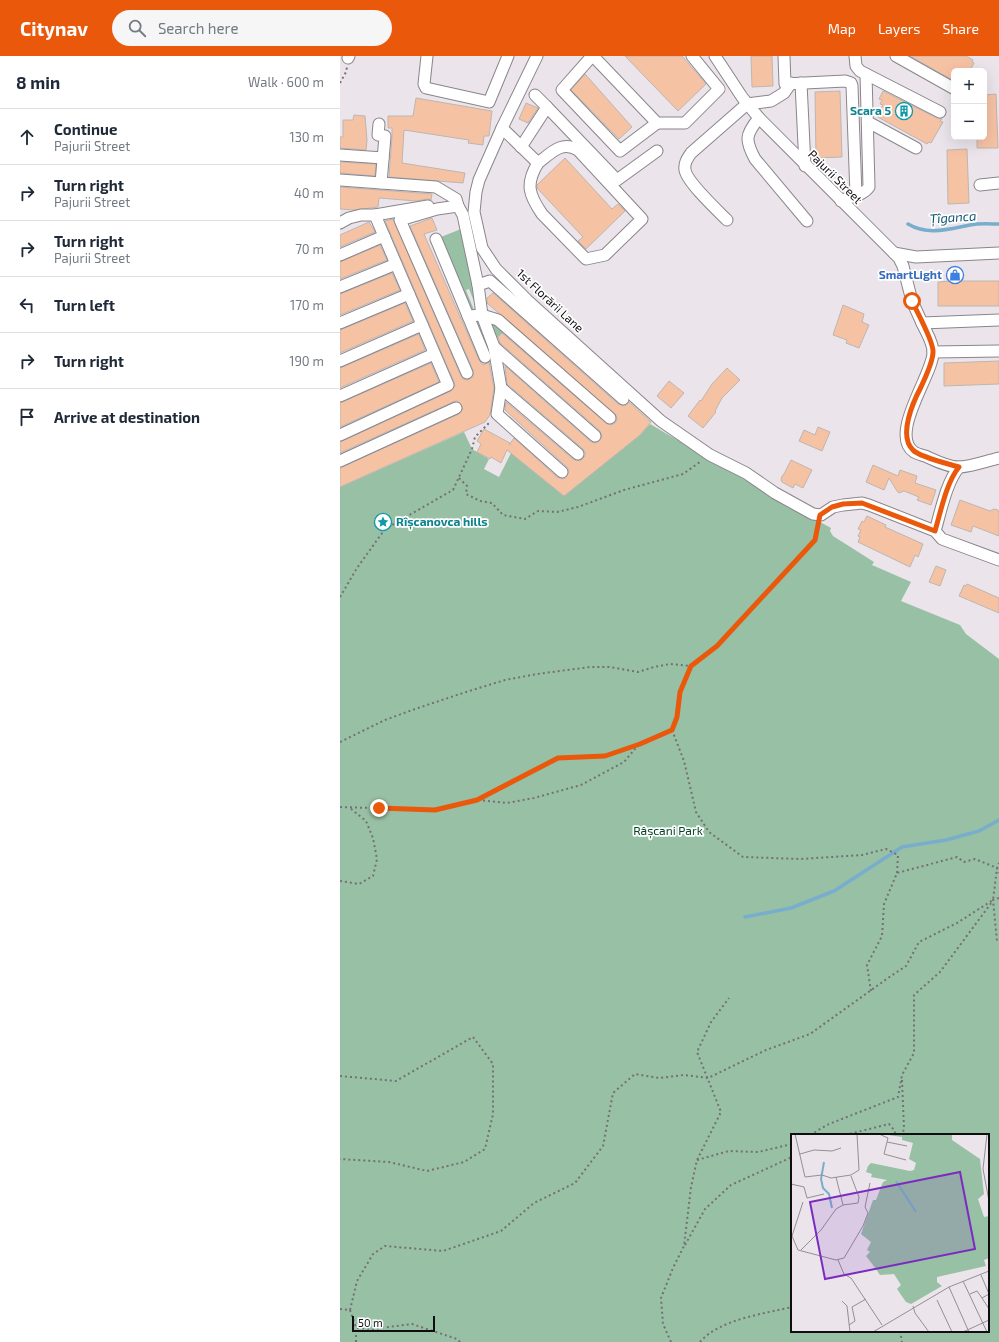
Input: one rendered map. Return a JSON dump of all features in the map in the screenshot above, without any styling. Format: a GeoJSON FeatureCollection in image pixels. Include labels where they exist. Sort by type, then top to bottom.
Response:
{"type":"FeatureCollection","features":[{"type":"Feature","properties":{"kind":"street"},"geometry":{"type":"LineString","coordinates":[[427,56],[424,84],[426,88],[489,102],[508,56]]}},
{"type":"Feature","properties":{"kind":"street","name":"1st Florării Lane"},"geometry":{"type":"LineString","coordinates":[[537,56],[479,180],[474,212],[482,248],[496,269],[527,300],[661,421],[710,455]]}},
{"type":"Feature","properties":{"kind":"street"},"geometry":{"type":"LineString","coordinates":[[657,123],[592,56],[562,90],[620,151],[657,123],[685,123],[719,89],[692,56]]}},
{"type":"Feature","properties":{"kind":"street","name":"Pajurii Street"},"geometry":{"type":"LineString","coordinates":[[715,56],[747,104],[759,118],[805,166],[894,253],[903,266],[912,301],[929,336],[933,352]]}},
{"type":"Feature","properties":{"kind":"street"},"geometry":{"type":"LineString","coordinates":[[784,56],[785,84],[846,81],[851,83],[856,195]]}},
{"type":"Feature","properties":{"kind":"street"},"geometry":{"type":"LineString","coordinates":[[855,56],[856,66],[866,74],[940,112]]}},
{"type":"Feature","properties":{"kind":"street"},"geometry":{"type":"LineString","coordinates":[[896,56],[951,87]]}},
{"type":"Feature","properties":{"kind":"street"},"geometry":{"type":"LineString","coordinates":[[840,201],[866,192],[870,187],[866,74]]}},
{"type":"Feature","properties":{"kind":"street"},"geometry":{"type":"LineString","coordinates":[[726,220],[689,180],[685,171],[686,161],[691,153],[747,104],[771,101],[796,83]]}},
{"type":"Feature","properties":{"kind":"street"},"geometry":{"type":"LineString","coordinates":[[796,83],[805,166]]}},
{"type":"Feature","properties":{"kind":"street"},"geometry":{"type":"LineString","coordinates":[[535,95],[617,180],[657,151]]}},
{"type":"Feature","properties":{"kind":"street"},"geometry":{"type":"LineString","coordinates":[[521,148],[547,107]]}},
{"type":"Feature","properties":{"kind":"street"},"geometry":{"type":"LineString","coordinates":[[759,118],[748,132],[747,138],[749,148],[755,159],[807,221]]}},
{"type":"Feature","properties":{"kind":"street"},"geometry":{"type":"LineString","coordinates":[[868,122],[916,148]]}},
{"type":"Feature","properties":{"kind":"street"},"geometry":{"type":"LineString","coordinates":[[379,124],[378,135],[385,136],[381,183]]}},
{"type":"Feature","properties":{"kind":"street"},"geometry":{"type":"LineString","coordinates":[[502,128],[538,163]]}},
{"type":"Feature","properties":{"kind":"street"},"geometry":{"type":"LineString","coordinates":[[572,146],[578,150],[642,219],[605,256],[586,259],[542,214],[532,198],[530,182],[532,172],[538,163],[559,147],[572,146]]}},
{"type":"Feature","properties":{"kind":"street"},"geometry":{"type":"LineString","coordinates":[[340,155],[383,158]]}},
{"type":"Feature","properties":{"kind":"street"},"geometry":{"type":"LineString","coordinates":[[340,180],[436,187],[457,202],[463,215],[478,285],[482,315],[494,347],[501,388],[497,414],[562,472]]}},
{"type":"Feature","properties":{"kind":"street"},"geometry":{"type":"LineString","coordinates":[[980,185],[999,183]]}},
{"type":"Feature","properties":{"kind":"street"},"geometry":{"type":"LineString","coordinates":[[467,372],[400,220],[457,202],[476,192]]}},
{"type":"Feature","properties":{"kind":"street"},"geometry":{"type":"LineString","coordinates":[[343,220],[361,215],[375,215],[457,202]]}},
{"type":"Feature","properties":{"kind":"street"},"geometry":{"type":"LineString","coordinates":[[340,435],[448,385],[375,215]]}},
{"type":"Feature","properties":{"kind":"street"},"geometry":{"type":"LineString","coordinates":[[340,255],[384,236]]}},
{"type":"Feature","properties":{"kind":"street"},"geometry":{"type":"LineString","coordinates":[[436,239],[485,357]]}},
{"type":"Feature","properties":{"kind":"street"},"geometry":{"type":"LineString","coordinates":[[894,253],[916,257],[999,253]]}},
{"type":"Feature","properties":{"kind":"street"},"geometry":{"type":"LineString","coordinates":[[340,287],[396,264]]}},
{"type":"Feature","properties":{"kind":"street"},"geometry":{"type":"LineString","coordinates":[[478,285],[490,281],[623,399]]}},
{"type":"Feature","properties":{"kind":"street"},"geometry":{"type":"LineString","coordinates":[[340,323],[409,294]]}},
{"type":"Feature","properties":{"kind":"street"},"geometry":{"type":"LineString","coordinates":[[468,316],[482,315],[498,320],[610,418]]}},
{"type":"Feature","properties":{"kind":"street"},"geometry":{"type":"LineString","coordinates":[[922,323],[999,320]]}},
{"type":"Feature","properties":{"kind":"street"},"geometry":{"type":"LineString","coordinates":[[340,361],[422,325]]}},
{"type":"Feature","properties":{"kind":"street"},"geometry":{"type":"LineString","coordinates":[[494,347],[595,436]]}},
{"type":"Feature","properties":{"kind":"street"},"geometry":{"type":"LineString","coordinates":[[999,351],[933,352],[926,375],[910,412],[907,429],[909,446],[914,452],[942,463],[959,467],[999,458]]}},
{"type":"Feature","properties":{"kind":"street"},"geometry":{"type":"LineString","coordinates":[[340,396],[434,354]]}},
{"type":"Feature","properties":{"kind":"street"},"geometry":{"type":"LineString","coordinates":[[501,388],[578,454]]}},
{"type":"Feature","properties":{"kind":"street"},"geometry":{"type":"LineString","coordinates":[[340,462],[456,408]]}},
{"type":"Feature","properties":{"kind":"street"},"geometry":{"type":"LineString","coordinates":[[710,455],[746,473],[775,493],[813,514],[820,515],[832,507],[843,504],[862,503],[935,531],[942,539],[999,560]]}},
{"type":"Feature","properties":{"kind":"street"},"geometry":{"type":"LineString","coordinates":[[935,531],[950,482],[954,473],[959,467]]}},
{"type":"Feature","properties":{"kind":"path"},"geometry":{"type":"LineString","coordinates":[[340,83],[346,72],[348,57]]}},
{"type":"Feature","properties":{"kind":"path"},"geometry":{"type":"LineString","coordinates":[[340,597],[357,568],[385,529],[453,490],[472,448],[475,437],[497,414]]}},
{"type":"Feature","properties":{"kind":"path"},"geometry":{"type":"LineString","coordinates":[[459,478],[467,486],[466,494],[480,501],[492,503],[503,515],[525,519],[538,511],[557,512],[624,490],[684,474],[710,455]]}},
{"type":"Feature","properties":{"kind":"path"},"geometry":{"type":"LineString","coordinates":[[820,515],[815,540],[717,646],[691,666],[680,692],[677,717],[672,730],[684,762],[696,812],[709,832],[743,857],[801,859],[862,855],[886,849],[898,855],[896,873],[884,904],[882,936],[867,965],[870,991]]}},
{"type":"Feature","properties":{"kind":"path"},"geometry":{"type":"LineString","coordinates":[[340,742],[385,720],[505,680],[590,667],[638,672],[670,664],[691,666]]}},
{"type":"Feature","properties":{"kind":"path"},"geometry":{"type":"LineString","coordinates":[[340,807],[435,810],[477,800],[558,758],[605,756],[640,744],[672,730]]}},
{"type":"Feature","properties":{"kind":"path"},"geometry":{"type":"LineString","coordinates":[[477,800],[507,803],[534,798],[581,785],[624,762],[640,744]]}},
{"type":"Feature","properties":{"kind":"path"},"geometry":{"type":"LineString","coordinates":[[340,881],[359,884],[372,876],[376,859],[373,838],[366,821],[349,807]]}},
{"type":"Feature","properties":{"kind":"path"},"geometry":{"type":"LineString","coordinates":[[896,873],[957,857],[964,862],[975,859],[997,868],[999,873]]}},
{"type":"Feature","properties":{"kind":"path"},"geometry":{"type":"LineString","coordinates":[[999,863],[993,900],[997,941],[999,942]]}},
{"type":"Feature","properties":{"kind":"path"},"geometry":{"type":"LineString","coordinates":[[356,1342],[356,1328],[350,1310],[358,1281],[373,1254],[385,1246],[442,1251],[501,1231],[534,1203],[575,1183],[603,1146],[613,1093],[635,1074],[659,1078],[684,1075],[708,1078],[766,1050],[810,1034],[906,966],[919,942],[957,923],[993,900],[999,898]]}},
{"type":"Feature","properties":{"kind":"path"},"geometry":{"type":"LineString","coordinates":[[812,1134],[829,1124],[898,1097],[902,1075],[914,1053],[914,995],[940,972],[993,900]]}},
{"type":"Feature","properties":{"kind":"path"},"geometry":{"type":"LineString","coordinates":[[684,1246],[697,1160],[721,1112],[697,1052],[711,1022],[729,998]]}},
{"type":"Feature","properties":{"kind":"path"},"geometry":{"type":"LineString","coordinates":[[340,1076],[396,1081],[473,1037],[493,1064],[493,1114],[485,1149],[464,1162],[427,1171],[388,1162],[340,1159]]}},
{"type":"Feature","properties":{"kind":"path"},"geometry":{"type":"LineString","coordinates":[[902,1075],[904,1128],[902,1134]]}},
{"type":"Feature","properties":{"kind":"path"},"geometry":{"type":"LineString","coordinates":[[849,1134],[889,1124],[895,1131],[895,1134]]}},
{"type":"Feature","properties":{"kind":"path"},"geometry":{"type":"LineString","coordinates":[[697,1160],[729,1151],[758,1152],[791,1144]]}},
{"type":"Feature","properties":{"kind":"path"},"geometry":{"type":"LineString","coordinates":[[671,1342],[663,1324],[661,1298],[673,1268],[705,1209],[731,1185],[791,1157]]}},
{"type":"Feature","properties":{"kind":"path"},"geometry":{"type":"LineString","coordinates":[[700,1342],[703,1338],[730,1321],[791,1307]]}},
{"type":"Feature","properties":{"kind":"path"},"geometry":{"type":"LineString","coordinates":[[340,1309],[350,1310]]}},
{"type":"Feature","properties":{"kind":"path"},"geometry":{"type":"LineString","coordinates":[[356,1328],[372,1329],[412,1324],[457,1339],[460,1342]]}},
{"type":"Feature","properties":{"kind":"path"},"geometry":{"type":"LineString","coordinates":[[900,1332],[902,1342]]}},
{"type":"Feature","properties":{"kind":"green space"},"geometry":{"type":"Polygon","coordinates":[[[461,229],[473,282],[475,304],[469,289],[466,290],[474,310],[473,312],[441,237],[461,229]]]}},
{"type":"Feature","properties":{"kind":"green space"},"geometry":{"type":"Polygon","coordinates":[[[492,324],[495,324],[503,332],[496,339],[491,328],[492,324]]]}},
{"type":"Feature","properties":{"kind":"green space","name":"Râșcani Park"},"geometry":{"type":"Polygon","coordinates":[[[650,424],[776,498],[831,528],[830,531],[833,536],[874,562],[872,565],[911,582],[901,601],[960,625],[966,634],[999,659],[999,1342],[340,1342],[340,487],[464,432],[472,449],[489,459],[484,469],[499,477],[511,453],[564,496],[640,435],[650,424]]]}},
{"type":"Feature","properties":{"kind":"building"},"geometry":{"type":"Polygon","coordinates":[[[625,56],[682,56],[706,84],[678,111],[625,56]]]}},
{"type":"Feature","properties":{"kind":"building"},"geometry":{"type":"Polygon","coordinates":[[[751,56],[772,56],[773,86],[752,87],[751,56]]]}},
{"type":"Feature","properties":{"kind":"building"},"geometry":{"type":"Polygon","coordinates":[[[910,56],[966,56],[973,60],[972,62],[974,63],[972,68],[951,68],[951,79],[910,56]]]}},
{"type":"Feature","properties":{"kind":"building"},"geometry":{"type":"Polygon","coordinates":[[[585,74],[632,127],[619,139],[571,90],[585,74]]]}},
{"type":"Feature","properties":{"kind":"building"},"geometry":{"type":"Polygon","coordinates":[[[840,91],[842,157],[816,158],[815,92],[840,91]]]}},
{"type":"Feature","properties":{"kind":"building","name":"Scara 5"},"geometry":{"type":"Polygon","coordinates":[[[883,91],[937,118],[942,119],[940,121],[943,122],[931,143],[929,142],[927,144],[876,116],[883,105],[880,104],[882,100],[879,99],[883,91]]]}},
{"type":"Feature","properties":{"kind":"building"},"geometry":{"type":"Polygon","coordinates":[[[996,94],[998,148],[977,148],[977,140],[987,140],[987,95],[996,94]]]}},
{"type":"Feature","properties":{"kind":"building"},"geometry":{"type":"Polygon","coordinates":[[[416,98],[492,111],[489,136],[484,136],[483,145],[468,143],[469,140],[404,130],[402,163],[465,173],[463,183],[389,177],[392,128],[388,128],[388,116],[413,116],[416,98]]]}},
{"type":"Feature","properties":{"kind":"building"},"geometry":{"type":"Polygon","coordinates":[[[526,103],[538,108],[528,123],[519,119],[526,103]]]}},
{"type":"Feature","properties":{"kind":"building"},"geometry":{"type":"Polygon","coordinates":[[[354,115],[365,116],[367,140],[366,150],[340,148],[340,137],[343,137],[343,120],[353,120],[354,115]]]}},
{"type":"Feature","properties":{"kind":"building"},"geometry":{"type":"Polygon","coordinates":[[[967,149],[969,203],[948,204],[947,150],[967,149]]]}},
{"type":"Feature","properties":{"kind":"building"},"geometry":{"type":"Polygon","coordinates":[[[565,158],[612,209],[618,204],[625,211],[586,249],[578,241],[583,237],[537,188],[537,185],[565,158]]]}},
{"type":"Feature","properties":{"kind":"building"},"geometry":{"type":"Polygon","coordinates":[[[340,162],[376,164],[375,176],[340,173],[340,162]]]}},
{"type":"Feature","properties":{"kind":"building"},"geometry":{"type":"Polygon","coordinates":[[[340,187],[432,194],[431,200],[427,199],[416,201],[379,198],[378,207],[354,210],[340,209],[340,187]]]}},
{"type":"Feature","properties":{"kind":"building"},"geometry":{"type":"Polygon","coordinates":[[[432,218],[437,230],[424,234],[479,360],[483,365],[489,362],[494,388],[490,415],[485,422],[340,487],[340,468],[459,414],[463,409],[460,403],[457,401],[453,402],[340,453],[340,442],[451,391],[455,386],[385,221],[393,219],[461,376],[463,379],[467,380],[473,377],[473,370],[410,226],[432,218]]]}},
{"type":"Feature","properties":{"kind":"building"},"geometry":{"type":"Polygon","coordinates":[[[369,222],[375,232],[340,247],[340,235],[369,222]]]}},
{"type":"Feature","properties":{"kind":"building"},"geometry":{"type":"Polygon","coordinates":[[[380,245],[387,260],[340,279],[340,262],[380,245]]]}},
{"type":"Feature","properties":{"kind":"building"},"geometry":{"type":"Polygon","coordinates":[[[950,268],[959,268],[959,281],[999,281],[999,306],[938,306],[938,282],[950,281],[950,268]]]}},
{"type":"Feature","properties":{"kind":"building"},"geometry":{"type":"Polygon","coordinates":[[[392,273],[400,290],[340,315],[340,294],[392,273]]]}},
{"type":"Feature","properties":{"kind":"building"},"geometry":{"type":"Polygon","coordinates":[[[493,293],[618,404],[625,406],[629,402],[651,422],[640,435],[564,496],[507,450],[501,463],[491,457],[490,459],[477,452],[481,444],[477,441],[484,429],[510,443],[509,445],[514,438],[557,477],[564,479],[567,476],[569,470],[567,467],[505,410],[506,402],[573,459],[580,461],[585,456],[583,449],[507,384],[505,366],[590,441],[594,443],[598,442],[602,437],[600,431],[500,343],[498,337],[502,333],[606,423],[612,425],[615,423],[617,420],[616,415],[487,303],[487,298],[493,293]]]}},
{"type":"Feature","properties":{"kind":"building"},"geometry":{"type":"Polygon","coordinates":[[[405,303],[413,321],[340,353],[340,330],[405,303]]]}},
{"type":"Feature","properties":{"kind":"building"},"geometry":{"type":"Polygon","coordinates":[[[843,305],[864,314],[862,322],[869,325],[859,348],[846,343],[847,340],[833,335],[843,305]]]}},
{"type":"Feature","properties":{"kind":"building"},"geometry":{"type":"Polygon","coordinates":[[[419,334],[425,350],[340,388],[340,368],[419,334]]]}},
{"type":"Feature","properties":{"kind":"building"},"geometry":{"type":"Polygon","coordinates":[[[999,361],[999,384],[944,386],[944,363],[999,361]]]}},
{"type":"Feature","properties":{"kind":"building"},"geometry":{"type":"Polygon","coordinates":[[[431,363],[439,382],[340,427],[340,403],[431,363]]]}},
{"type":"Feature","properties":{"kind":"building"},"geometry":{"type":"Polygon","coordinates":[[[727,368],[740,380],[722,398],[715,411],[716,412],[703,428],[688,416],[700,400],[701,401],[712,384],[727,368]]]}},
{"type":"Feature","properties":{"kind":"building"},"geometry":{"type":"Polygon","coordinates":[[[669,381],[684,393],[671,408],[657,396],[669,381]]]}},
{"type":"Feature","properties":{"kind":"building"},"geometry":{"type":"Polygon","coordinates":[[[818,427],[830,432],[822,451],[799,441],[804,430],[815,435],[818,427]]]}},
{"type":"Feature","properties":{"kind":"building"},"geometry":{"type":"Polygon","coordinates":[[[791,460],[812,470],[803,488],[795,484],[793,488],[781,480],[791,460]]]}},
{"type":"Feature","properties":{"kind":"building"},"geometry":{"type":"Polygon","coordinates":[[[873,465],[898,476],[900,470],[917,476],[915,483],[936,490],[931,505],[917,500],[919,497],[904,491],[899,493],[889,478],[884,490],[866,482],[873,465]]]}},
{"type":"Feature","properties":{"kind":"building"},"geometry":{"type":"Polygon","coordinates":[[[960,500],[990,511],[994,509],[998,510],[999,536],[973,526],[971,532],[951,525],[960,500]]]}},
{"type":"Feature","properties":{"kind":"building"},"geometry":{"type":"Polygon","coordinates":[[[867,516],[886,525],[885,527],[923,544],[918,557],[915,555],[910,567],[858,542],[860,537],[858,536],[861,530],[858,529],[862,521],[864,522],[867,516]]]}},
{"type":"Feature","properties":{"kind":"building"},"geometry":{"type":"Polygon","coordinates":[[[936,566],[946,570],[940,586],[929,582],[936,566]]]}},
{"type":"Feature","properties":{"kind":"building"},"geometry":{"type":"Polygon","coordinates":[[[967,584],[999,598],[999,613],[959,596],[964,585],[966,586],[967,584]]]}},
{"type":"Feature","properties":{"kind":"waterway","name":"Țîganca"},"geometry":{"type":"LineString","coordinates":[[908,224],[916,228],[931,231],[946,230],[977,224],[999,224]]}},
{"type":"Feature","properties":{"kind":"waterway"},"geometry":{"type":"LineString","coordinates":[[745,917],[791,908],[834,891],[902,847],[946,840],[979,831],[999,820]]}},
{"type":"Feature","properties":{"kind":"place","name":"Scara 5"},"geometry":{"type":"Point","coordinates":[904,111]}},
{"type":"Feature","properties":{"kind":"place","name":"SmartLight"},"geometry":{"type":"Point","coordinates":[955,275]}},
{"type":"Feature","properties":{"kind":"place","name":"Rîșcanovca hills"},"geometry":{"type":"Point","coordinates":[383,522]}},
{"type":"Feature","properties":{"kind":"route"},"geometry":{"type":"LineString","coordinates":[[379,808],[435,810],[477,800],[558,758],[605,756],[640,744],[672,730],[677,717],[680,692],[691,666],[717,646],[815,540],[820,515],[832,507],[843,504],[862,503],[935,531],[950,482],[954,473],[959,467],[942,463],[914,452],[909,446],[907,429],[910,412],[926,375],[933,352],[929,336],[912,301]]}}]}
